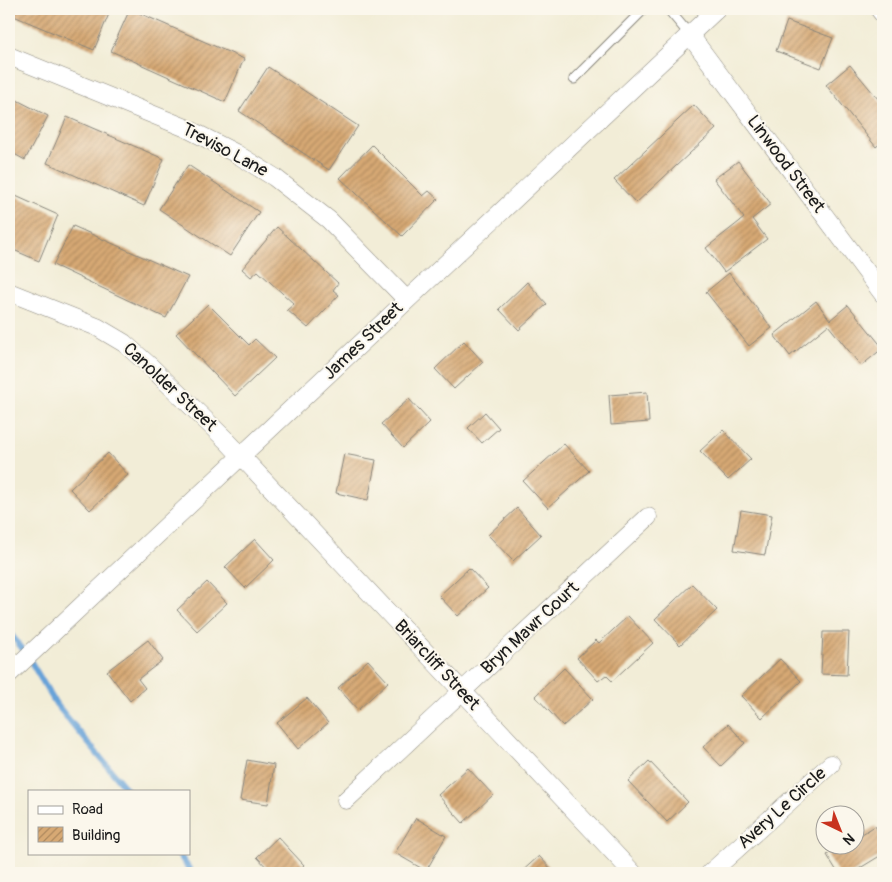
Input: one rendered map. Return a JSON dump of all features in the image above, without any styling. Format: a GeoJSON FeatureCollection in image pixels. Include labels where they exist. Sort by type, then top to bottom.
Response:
{"type":"FeatureCollection","features":[{"type":"Feature","properties":{"kind":"street","name":"James Street"},"geometry":{"type":"LineString","coordinates":[[13,670],[717,9]]}},
{"type":"Feature","properties":{"kind":"street"},"geometry":{"type":"LineString","coordinates":[[879,9],[883,14]]}},
{"type":"Feature","properties":{"kind":"street","name":"Linwood Street"},"geometry":{"type":"LineString","coordinates":[[689,34],[883,294]]}},
{"type":"Feature","properties":{"kind":"street","name":"Treviso Lane"},"geometry":{"type":"LineString","coordinates":[[9,56],[186,128],[235,153],[274,177],[328,220],[406,299]]}},
{"type":"Feature","properties":{"kind":"street","name":"Canolder Street"},"geometry":{"type":"LineString","coordinates":[[9,292],[97,327],[124,343],[150,366],[242,457]]}},
{"type":"Feature","properties":{"kind":"street","name":"Briarcliff Street"},"geometry":{"type":"LineString","coordinates":[[242,457],[633,873]]}},
{"type":"Feature","properties":{"kind":"street","name":"Bryn Mawr Court"},"geometry":{"type":"LineString","coordinates":[[346,800],[648,517]]}},
{"type":"Feature","properties":{"kind":"street","name":"Avery Le Circle"},"geometry":{"type":"LineString","coordinates":[[710,873],[831,764]]}},
{"type":"Feature","properties":{"kind":"lane"},"geometry":{"type":"LineString","coordinates":[[574,79],[644,9]]}},
{"type":"Feature","properties":{"kind":"lane"},"geometry":{"type":"LineString","coordinates":[[668,9],[689,34]]}},
{"type":"Feature","properties":{"kind":"building"},"geometry":{"type":"Polygon","coordinates":[[[9,9],[111,9],[94,50],[9,14],[9,9]]]}},
{"type":"Feature","properties":{"kind":"building"},"geometry":{"type":"Polygon","coordinates":[[[130,9],[244,59],[225,102],[111,51],[130,9]]]}},
{"type":"Feature","properties":{"kind":"building"},"geometry":{"type":"Polygon","coordinates":[[[787,21],[833,38],[821,68],[776,51],[787,21]]]}},
{"type":"Feature","properties":{"kind":"building"},"geometry":{"type":"Polygon","coordinates":[[[850,65],[883,105],[883,141],[876,147],[826,85],[850,65]]]}},
{"type":"Feature","properties":{"kind":"building"},"geometry":{"type":"Polygon","coordinates":[[[268,67],[358,126],[329,170],[239,111],[268,67]]]}},
{"type":"Feature","properties":{"kind":"building"},"geometry":{"type":"Polygon","coordinates":[[[9,96],[48,116],[25,160],[9,151],[9,96]]]}},
{"type":"Feature","properties":{"kind":"building"},"geometry":{"type":"Polygon","coordinates":[[[694,105],[716,129],[636,203],[614,180],[694,105]]]}},
{"type":"Feature","properties":{"kind":"building"},"geometry":{"type":"Polygon","coordinates":[[[67,117],[164,159],[144,206],[47,163],[67,117]]]}},
{"type":"Feature","properties":{"kind":"building"},"geometry":{"type":"Polygon","coordinates":[[[372,145],[423,196],[429,191],[438,199],[402,236],[340,178],[372,145]]]}},
{"type":"Feature","properties":{"kind":"building"},"geometry":{"type":"Polygon","coordinates":[[[738,161],[771,204],[752,219],[767,239],[724,272],[706,248],[744,218],[714,179],[738,161]]]}},
{"type":"Feature","properties":{"kind":"building"},"geometry":{"type":"Polygon","coordinates":[[[188,165],[259,212],[230,256],[159,209],[188,165]]]}},
{"type":"Feature","properties":{"kind":"building"},"geometry":{"type":"Polygon","coordinates":[[[9,193],[58,215],[39,261],[9,248],[9,193]]]}},
{"type":"Feature","properties":{"kind":"building"},"geometry":{"type":"Polygon","coordinates":[[[73,226],[188,277],[166,318],[53,265],[73,226]]]}},
{"type":"Feature","properties":{"kind":"building"},"geometry":{"type":"Polygon","coordinates":[[[277,227],[338,283],[333,290],[339,295],[308,328],[287,310],[294,304],[258,271],[251,277],[242,269],[277,227]]]}},
{"type":"Feature","properties":{"kind":"building"},"geometry":{"type":"Polygon","coordinates":[[[729,273],[772,328],[749,346],[706,292],[729,273]]]}},
{"type":"Feature","properties":{"kind":"building"},"geometry":{"type":"Polygon","coordinates":[[[527,282],[547,304],[519,330],[499,309],[527,282]]]}},
{"type":"Feature","properties":{"kind":"building"},"geometry":{"type":"Polygon","coordinates":[[[816,301],[830,320],[848,305],[883,348],[861,366],[828,325],[790,356],[774,335],[816,301]]]}},
{"type":"Feature","properties":{"kind":"building"},"geometry":{"type":"Polygon","coordinates":[[[208,304],[249,345],[255,339],[275,358],[235,396],[176,334],[208,304]]]}},
{"type":"Feature","properties":{"kind":"building"},"geometry":{"type":"Polygon","coordinates":[[[464,341],[483,362],[454,389],[435,369],[464,341]]]}},
{"type":"Feature","properties":{"kind":"building"},"geometry":{"type":"Polygon","coordinates":[[[647,392],[649,422],[611,425],[609,395],[647,392]]]}},
{"type":"Feature","properties":{"kind":"building"},"geometry":{"type":"Polygon","coordinates":[[[409,399],[430,422],[403,448],[381,424],[409,399]]]}},
{"type":"Feature","properties":{"kind":"building"},"geometry":{"type":"Polygon","coordinates":[[[485,412],[499,428],[482,443],[468,428],[485,412]]]}},
{"type":"Feature","properties":{"kind":"building"},"geometry":{"type":"Polygon","coordinates":[[[723,430],[751,459],[728,480],[700,451],[723,430]]]}},
{"type":"Feature","properties":{"kind":"building"},"geometry":{"type":"Polygon","coordinates":[[[564,444],[589,471],[548,508],[523,481],[564,444]]]}},
{"type":"Feature","properties":{"kind":"building"},"geometry":{"type":"Polygon","coordinates":[[[108,453],[128,475],[90,510],[70,489],[108,453]]]}},
{"type":"Feature","properties":{"kind":"building"},"geometry":{"type":"Polygon","coordinates":[[[344,454],[376,460],[368,500],[336,493],[344,454]]]}},
{"type":"Feature","properties":{"kind":"building"},"geometry":{"type":"Polygon","coordinates":[[[517,508],[541,535],[513,561],[488,535],[517,508]]]}},
{"type":"Feature","properties":{"kind":"building"},"geometry":{"type":"Polygon","coordinates":[[[741,510],[772,515],[765,555],[734,550],[741,510]]]}},
{"type":"Feature","properties":{"kind":"building"},"geometry":{"type":"Polygon","coordinates":[[[255,539],[274,560],[245,588],[225,567],[255,539]]]}},
{"type":"Feature","properties":{"kind":"building"},"geometry":{"type":"Polygon","coordinates":[[[469,568],[488,588],[458,616],[439,596],[469,568]]]}},
{"type":"Feature","properties":{"kind":"building"},"geometry":{"type":"Polygon","coordinates":[[[207,582],[227,603],[197,631],[177,610],[207,582]]]}},
{"type":"Feature","properties":{"kind":"building"},"geometry":{"type":"Polygon","coordinates":[[[692,584],[717,610],[680,645],[655,619],[692,584]]]}},
{"type":"Feature","properties":{"kind":"building"},"geometry":{"type":"Polygon","coordinates":[[[628,616],[653,643],[612,681],[606,675],[598,681],[577,658],[596,640],[599,643],[628,616]]]}},
{"type":"Feature","properties":{"kind":"building"},"geometry":{"type":"Polygon","coordinates":[[[823,632],[849,632],[847,675],[821,674],[823,632]]]}},
{"type":"Feature","properties":{"kind":"building"},"geometry":{"type":"Polygon","coordinates":[[[148,640],[163,660],[138,679],[145,688],[130,701],[107,671],[148,640]]]}},
{"type":"Feature","properties":{"kind":"building"},"geometry":{"type":"Polygon","coordinates":[[[780,659],[801,681],[762,718],[741,696],[780,659]]]}},
{"type":"Feature","properties":{"kind":"building"},"geometry":{"type":"Polygon","coordinates":[[[368,660],[388,682],[358,710],[338,688],[368,660]]]}},
{"type":"Feature","properties":{"kind":"building"},"geometry":{"type":"Polygon","coordinates":[[[564,668],[593,699],[563,726],[535,696],[564,668]]]}},
{"type":"Feature","properties":{"kind":"building"},"geometry":{"type":"Polygon","coordinates":[[[307,698],[328,723],[298,749],[277,723],[307,698]]]}},
{"type":"Feature","properties":{"kind":"building"},"geometry":{"type":"Polygon","coordinates":[[[728,724],[745,743],[721,766],[703,747],[728,724]]]}},
{"type":"Feature","properties":{"kind":"building"},"geometry":{"type":"Polygon","coordinates":[[[247,760],[274,765],[268,804],[240,800],[247,760]]]}},
{"type":"Feature","properties":{"kind":"building"},"geometry":{"type":"Polygon","coordinates":[[[649,761],[688,802],[667,822],[628,781],[649,761]]]}},
{"type":"Feature","properties":{"kind":"building"},"geometry":{"type":"Polygon","coordinates":[[[468,768],[493,795],[463,823],[438,795],[468,768]]]}},
{"type":"Feature","properties":{"kind":"building"},"geometry":{"type":"Polygon","coordinates":[[[416,818],[446,836],[426,871],[395,853],[416,818]]]}},
{"type":"Feature","properties":{"kind":"building"},"geometry":{"type":"Polygon","coordinates":[[[875,826],[883,840],[883,854],[852,873],[838,873],[827,855],[864,854],[864,833],[875,826]]]}},
{"type":"Feature","properties":{"kind":"building"},"geometry":{"type":"Polygon","coordinates":[[[278,837],[304,865],[296,873],[272,873],[257,857],[278,837]]]}},
{"type":"Feature","properties":{"kind":"building"},"geometry":{"type":"Polygon","coordinates":[[[539,856],[555,873],[520,873],[539,856]]]}},
{"type":"Feature","properties":{"kind":"waterway"},"geometry":{"type":"LineString","coordinates":[[9,632],[25,652],[56,704],[127,790]]}},
{"type":"Feature","properties":{"kind":"waterway"},"geometry":{"type":"LineString","coordinates":[[179,854],[192,873]]}}]}
